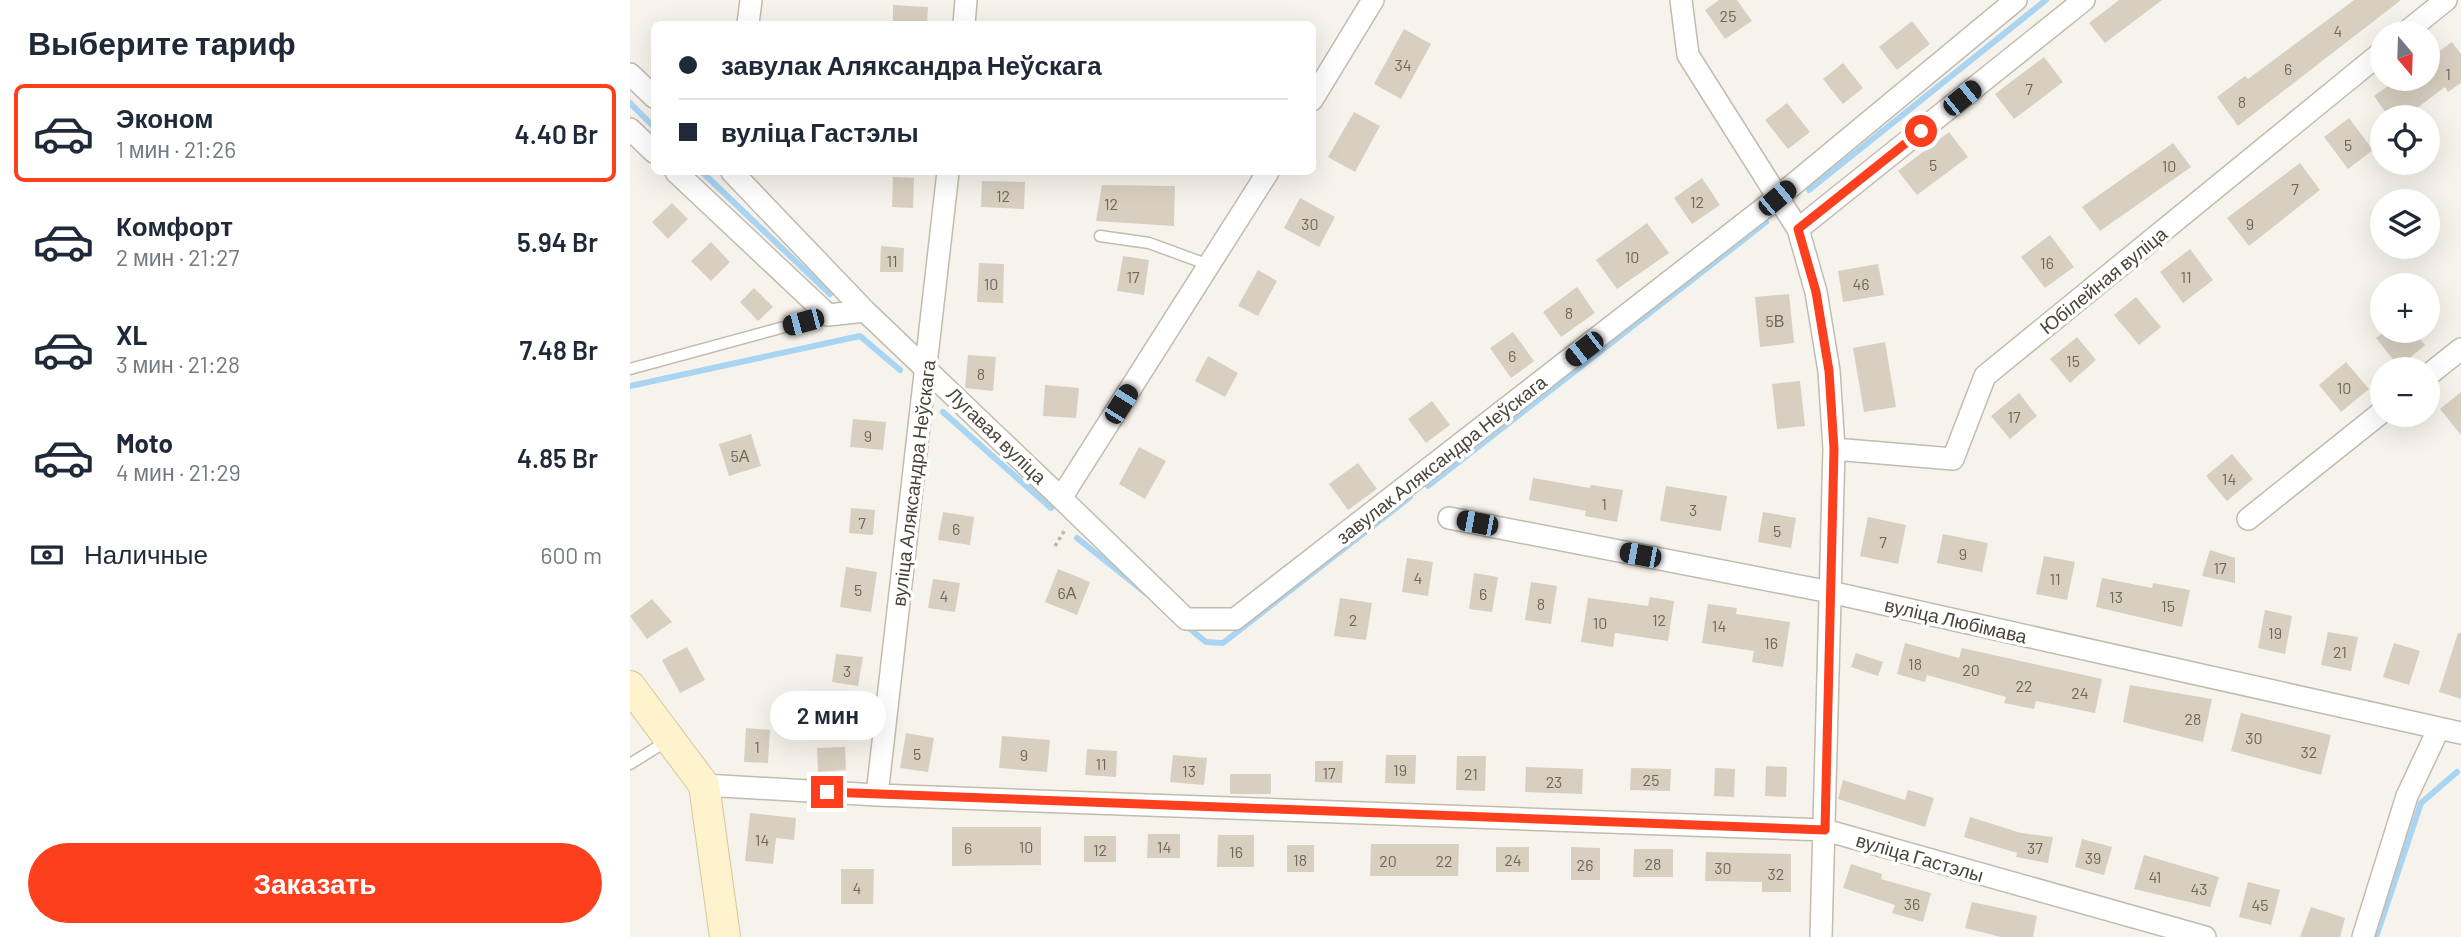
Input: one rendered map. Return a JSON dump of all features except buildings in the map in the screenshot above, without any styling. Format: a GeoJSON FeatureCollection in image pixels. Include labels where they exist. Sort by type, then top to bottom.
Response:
{"type":"FeatureCollection","features":[{"type":"Feature","properties":{"kind":"main road"},"geometry":{"type":"LineString","coordinates":[[630,686],[704,785],[724,937]]}},
{"type":"Feature","properties":{"kind":"street"},"geometry":{"type":"LineString","coordinates":[[748,21],[751,0]]}},
{"type":"Feature","properties":{"kind":"street"},"geometry":{"type":"LineString","coordinates":[[964,21],[966,0]]}},
{"type":"Feature","properties":{"kind":"street"},"geometry":{"type":"LineString","coordinates":[[1316,93],[1373,0]]}},
{"type":"Feature","properties":{"kind":"street"},"geometry":{"type":"LineString","coordinates":[[1681,0],[1688,55],[1798,229],[1816,292],[1827,358],[1834,449],[1821,937]]}},
{"type":"Feature","properties":{"kind":"street","name":"завулак Аляксандра Неўскага"},"geometry":{"type":"LineString","coordinates":[[1062,498],[1186,619],[1236,619],[1777,198],[2016,0]]}},
{"type":"Feature","properties":{"kind":"street"},"geometry":{"type":"LineString","coordinates":[[1798,229],[2084,0]]}},
{"type":"Feature","properties":{"kind":"street"},"geometry":{"type":"LineString","coordinates":[[2420,21],[2446,0]]}},
{"type":"Feature","properties":{"kind":"street","name":"Юбілейная вуліца"},"geometry":{"type":"LineString","coordinates":[[1834,449],[1953,459],[1985,376],[2370,62]]}},
{"type":"Feature","properties":{"kind":"street"},"geometry":{"type":"LineString","coordinates":[[630,74],[651,94]]}},
{"type":"Feature","properties":{"kind":"street"},"geometry":{"type":"LineString","coordinates":[[630,129],[651,149]]}},
{"type":"Feature","properties":{"kind":"street"},"geometry":{"type":"LineString","coordinates":[[679,175],[828,315],[865,311]]}},
{"type":"Feature","properties":{"kind":"street","name":"Лугавая вуліца"},"geometry":{"type":"LineString","coordinates":[[735,175],[865,311],[1062,498],[1266,175]]}},
{"type":"Feature","properties":{"kind":"street","name":"вуліца Аляксандра Неўскага"},"geometry":{"type":"LineString","coordinates":[[877,795],[948,175]]}},
{"type":"Feature","properties":{"kind":"street"},"geometry":{"type":"LineString","coordinates":[[2440,366],[2461,349]]}},
{"type":"Feature","properties":{"kind":"street"},"geometry":{"type":"LineString","coordinates":[[2248,519],[2370,422]]}},
{"type":"Feature","properties":{"kind":"street","name":"вуліца Любімава"},"geometry":{"type":"LineString","coordinates":[[1449,518],[1830,592],[2461,733]]}},
{"type":"Feature","properties":{"kind":"street"},"geometry":{"type":"LineString","coordinates":[[2363,937],[2407,796],[2439,728]]}},
{"type":"Feature","properties":{"kind":"street","name":"вуліца Гастэлы"},"geometry":{"type":"LineString","coordinates":[[704,785],[877,795],[1825,830],[2205,937]]}},
{"type":"Feature","properties":{"kind":"lane"},"geometry":{"type":"LineString","coordinates":[[1100,236],[1149,243],[1209,265]]}},
{"type":"Feature","properties":{"kind":"lane"},"geometry":{"type":"LineString","coordinates":[[630,369],[828,315]]}},
{"type":"Feature","properties":{"kind":"lane"},"geometry":{"type":"LineString","coordinates":[[630,764],[670,739]]}},
{"type":"Feature","properties":{"kind":"waterway"},"geometry":{"type":"LineString","coordinates":[[1809,190],[2046,0]]}},
{"type":"Feature","properties":{"kind":"waterway"},"geometry":{"type":"LineString","coordinates":[[630,103],[651,124]]}},
{"type":"Feature","properties":{"kind":"waterway"},"geometry":{"type":"LineString","coordinates":[[705,175],[830,294]]}},
{"type":"Feature","properties":{"kind":"waterway"},"geometry":{"type":"LineString","coordinates":[[1428,486],[1766,222]]}},
{"type":"Feature","properties":{"kind":"waterway"},"geometry":{"type":"LineString","coordinates":[[630,386],[860,336],[900,370]]}},
{"type":"Feature","properties":{"kind":"waterway"},"geometry":{"type":"LineString","coordinates":[[943,412],[1051,508]]}},
{"type":"Feature","properties":{"kind":"waterway"},"geometry":{"type":"LineString","coordinates":[[1185,625],[1206,642],[1223,643],[1410,497]]}},
{"type":"Feature","properties":{"kind":"waterway"},"geometry":{"type":"LineString","coordinates":[[1077,538],[1147,594]]}},
{"type":"Feature","properties":{"kind":"waterway"},"geometry":{"type":"LineString","coordinates":[[2376,937],[2421,803],[2457,772]]}},
{"type":"Feature","properties":{"kind":"route"},"geometry":{"type":"LineString","coordinates":[[827,792],[1825,830],[1834,449],[1829,371],[1816,292],[1798,229],[1921,131]]}}]}
